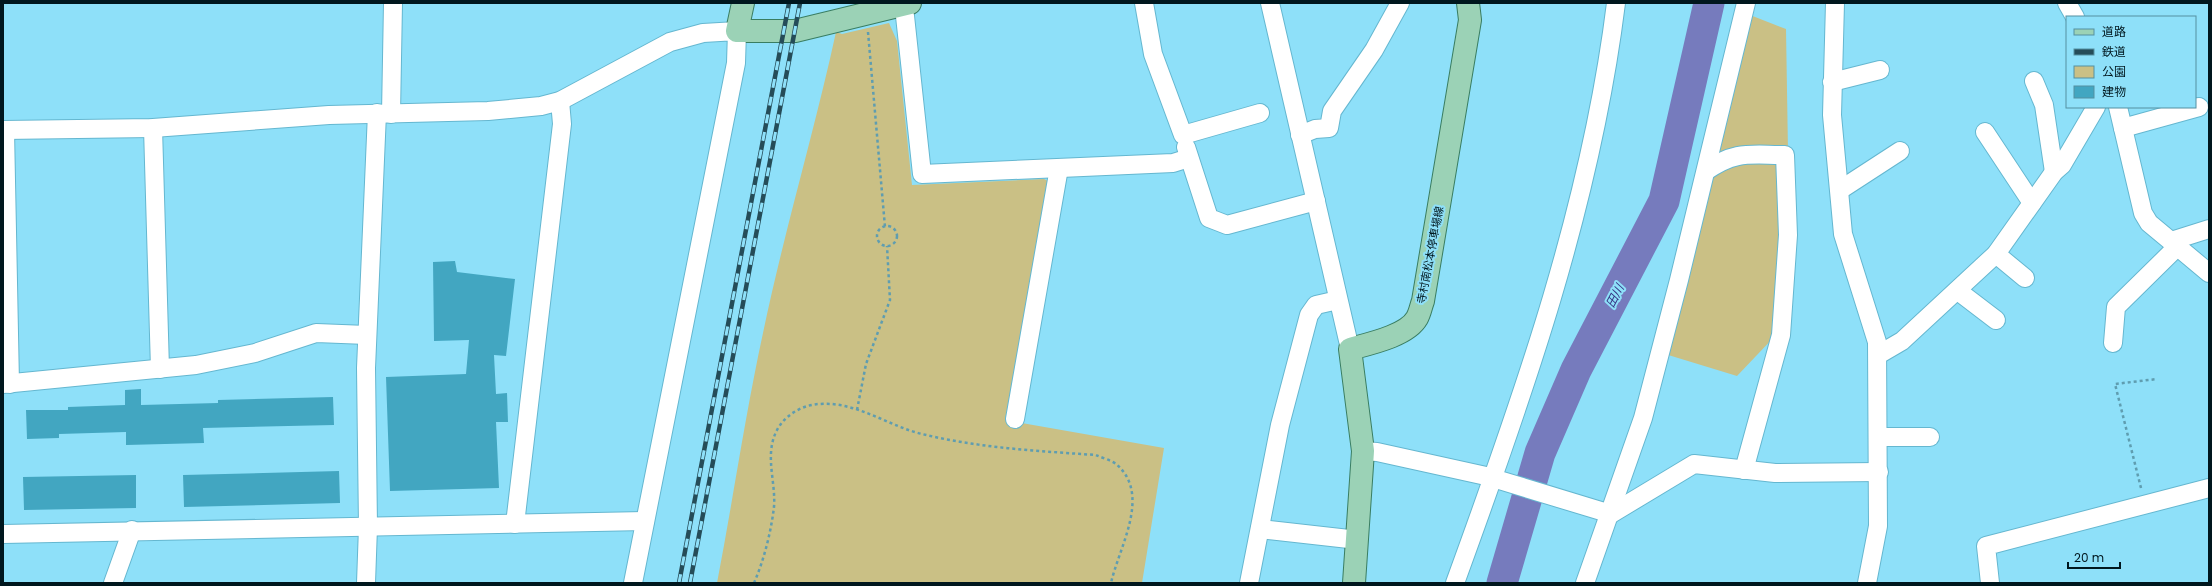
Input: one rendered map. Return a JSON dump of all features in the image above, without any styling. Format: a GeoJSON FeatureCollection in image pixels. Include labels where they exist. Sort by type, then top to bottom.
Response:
{"type":"FeatureCollection","features":[{"type":"Feature","properties":{"kind":"main road"},"geometry":{"type":"LineString","coordinates":[[742,3],[737,31],[795,31],[906,4]]}},
{"type":"Feature","properties":{"kind":"main road","name":"寺村南松本停車場線"},"geometry":{"type":"LineString","coordinates":[[1350,349],[1378,341],[1403,330],[1417,319],[1423,300],[1453,128],[1470,20],[1468,3]]}},
{"type":"Feature","properties":{"kind":"main road"},"geometry":{"type":"LineString","coordinates":[[1350,349],[1363,451],[1354,583]]}},
{"type":"Feature","properties":{"kind":"street"},"geometry":{"type":"LineString","coordinates":[[366,583],[368,527],[367,334],[393,3]]}},
{"type":"Feature","properties":{"kind":"street"},"geometry":{"type":"LineString","coordinates":[[1144,3],[1153,54],[1183,135],[1209,218],[1227,225],[1316,202]]}},
{"type":"Feature","properties":{"kind":"street"},"geometry":{"type":"LineString","coordinates":[[1270,3],[1350,349]]}},
{"type":"Feature","properties":{"kind":"street"},"geometry":{"type":"LineString","coordinates":[[1300,135],[1315,129],[1329,128],[1332,111],[1374,50],[1400,3]]}},
{"type":"Feature","properties":{"kind":"street"},"geometry":{"type":"LineString","coordinates":[[1455,583],[1496,480],[1570,242],[1610,53],[1616,3]]}},
{"type":"Feature","properties":{"kind":"street"},"geometry":{"type":"LineString","coordinates":[[1585,583],[1643,418],[1706,171],[1746,3]]}},
{"type":"Feature","properties":{"kind":"street"},"geometry":{"type":"LineString","coordinates":[[1835,3],[1832,115],[1843,234],[1877,342],[1878,355],[1878,526],[1867,583]]}},
{"type":"Feature","properties":{"kind":"street"},"geometry":{"type":"LineString","coordinates":[[2067,3],[2074,16]]}},
{"type":"Feature","properties":{"kind":"street"},"geometry":{"type":"LineString","coordinates":[[906,4],[905,16],[922,174],[1173,163],[1189,158]]}},
{"type":"Feature","properties":{"kind":"street"},"geometry":{"type":"LineString","coordinates":[[367,334],[316,333],[255,353],[196,365],[6,384],[4,130],[153,128],[384,114],[488,111],[541,106],[560,101],[670,42],[703,33],[737,31],[736,63],[644,521],[633,583]]}},
{"type":"Feature","properties":{"kind":"street"},"geometry":{"type":"LineString","coordinates":[[1832,82],[1880,70]]}},
{"type":"Feature","properties":{"kind":"street"},"geometry":{"type":"LineString","coordinates":[[2034,81],[2044,105],[2054,172]]}},
{"type":"Feature","properties":{"kind":"street"},"geometry":{"type":"LineString","coordinates":[[515,524],[562,124],[560,101]]}},
{"type":"Feature","properties":{"kind":"street"},"geometry":{"type":"LineString","coordinates":[[1878,355],[1902,341],[1958,291],[1996,254],[2054,172],[2062,165],[2095,108]]}},
{"type":"Feature","properties":{"kind":"street"},"geometry":{"type":"LineString","coordinates":[[2118,108],[2143,213],[2149,223],[2209,273]]}},
{"type":"Feature","properties":{"kind":"street"},"geometry":{"type":"LineString","coordinates":[[2123,128],[2188,108]]}},
{"type":"Feature","properties":{"kind":"street"},"geometry":{"type":"LineString","coordinates":[[1183,135],[1260,112]]}},
{"type":"Feature","properties":{"kind":"street"},"geometry":{"type":"LineString","coordinates":[[153,128],[160,369]]}},
{"type":"Feature","properties":{"kind":"street"},"geometry":{"type":"LineString","coordinates":[[1985,132],[2032,203]]}},
{"type":"Feature","properties":{"kind":"street"},"geometry":{"type":"LineString","coordinates":[[1840,190],[1900,151]]}},
{"type":"Feature","properties":{"kind":"street"},"geometry":{"type":"LineString","coordinates":[[1706,171],[1720,160],[1735,155],[1785,155],[1788,236],[1781,335],[1744,470]]}},
{"type":"Feature","properties":{"kind":"street"},"geometry":{"type":"LineString","coordinates":[[1015,419],[1059,168]]}},
{"type":"Feature","properties":{"kind":"street"},"geometry":{"type":"LineString","coordinates":[[2113,343],[2116,307],[2174,244],[2209,229]]}},
{"type":"Feature","properties":{"kind":"street"},"geometry":{"type":"LineString","coordinates":[[1996,254],[2025,278]]}},
{"type":"Feature","properties":{"kind":"street"},"geometry":{"type":"LineString","coordinates":[[1958,291],[1996,320]]}},
{"type":"Feature","properties":{"kind":"street"},"geometry":{"type":"LineString","coordinates":[[1250,583],[1280,425],[1309,315],[1316,305],[1338,300]]}},
{"type":"Feature","properties":{"kind":"street"},"geometry":{"type":"LineString","coordinates":[[1879,437],[1930,437]]}},
{"type":"Feature","properties":{"kind":"street"},"geometry":{"type":"LineString","coordinates":[[1363,451],[1377,452],[1486,476],[1608,514],[1694,464],[1775,473],[1879,472]]}},
{"type":"Feature","properties":{"kind":"street"},"geometry":{"type":"LineString","coordinates":[[1990,583],[1986,546],[2209,488]]}},
{"type":"Feature","properties":{"kind":"street"},"geometry":{"type":"LineString","coordinates":[[3,534],[132,530],[644,521]]}},
{"type":"Feature","properties":{"kind":"street"},"geometry":{"type":"LineString","coordinates":[[1260,529],[1358,540]]}},
{"type":"Feature","properties":{"kind":"street"},"geometry":{"type":"LineString","coordinates":[[113,583],[132,530]]}},
{"type":"Feature","properties":{"kind":"path"},"geometry":{"type":"LineString","coordinates":[[868,25],[885,227]]}},
{"type":"Feature","properties":{"kind":"path"},"geometry":{"type":"LineString","coordinates":[[885,227],[894,229],[897,235],[893,244],[887,246],[881,244],[878,239],[878,233],[885,227]]}},
{"type":"Feature","properties":{"kind":"path"},"geometry":{"type":"LineString","coordinates":[[858,410],[866,364],[890,300],[887,246]]}},
{"type":"Feature","properties":{"kind":"path"},"geometry":{"type":"LineString","coordinates":[[2145,505],[2115,384],[2157,379]]}},
{"type":"Feature","properties":{"kind":"path"},"geometry":{"type":"LineString","coordinates":[[754,583],[770,529],[774,506],[770,453],[777,430],[788,415],[804,406],[819,404],[831,404],[858,410],[920,434],[957,442],[1096,456],[1115,464],[1129,481],[1133,500],[1129,523],[1111,583]]}},
{"type":"Feature","properties":{"kind":"green space"},"geometry":{"type":"Polygon","coordinates":[[[1750,15],[1786,29],[1788,152],[1716,158],[1750,15]]]}},
{"type":"Feature","properties":{"kind":"green space"},"geometry":{"type":"Polygon","coordinates":[[[889,23],[897,41],[912,185],[1044,179],[1050,182],[1005,420],[1164,448],[1142,583],[717,583],[750,395],[771,295],[836,32],[842,34],[889,23]]]}},
{"type":"Feature","properties":{"kind":"green space"},"geometry":{"type":"Polygon","coordinates":[[[1783,158],[1776,335],[1737,376],[1665,354],[1709,176],[1726,162],[1783,158]]]}},
{"type":"Feature","properties":{"kind":"building"},"geometry":{"type":"Polygon","coordinates":[[[455,261],[457,272],[515,279],[506,356],[494,355],[496,394],[507,393],[508,422],[496,422],[499,488],[390,491],[386,377],[466,374],[469,340],[434,341],[433,262],[455,261]]]}},
{"type":"Feature","properties":{"kind":"building"},"geometry":{"type":"Polygon","coordinates":[[[141,389],[141,405],[218,403],[218,400],[333,397],[334,425],[203,428],[204,443],[126,445],[126,432],[59,434],[59,438],[27,439],[26,410],[68,410],[68,407],[125,405],[125,390],[141,389]]]}},
{"type":"Feature","properties":{"kind":"building"},"geometry":{"type":"Polygon","coordinates":[[[339,471],[340,503],[184,507],[183,475],[339,471]]]}},
{"type":"Feature","properties":{"kind":"building"},"geometry":{"type":"Polygon","coordinates":[[[136,475],[136,508],[24,510],[23,477],[136,475]]]}},
{"type":"Feature","properties":{"kind":"waterway","name":"田川"},"geometry":{"type":"LineString","coordinates":[[1502,583],[1540,453],[1576,370],[1664,201],[1709,3]]}},
{"type":"Feature","properties":{"kind":"railway"},"geometry":{"type":"LineString","coordinates":[[679,583],[789,3]]}},
{"type":"Feature","properties":{"kind":"railway"},"geometry":{"type":"LineString","coordinates":[[690,583],[800,3]]}}]}
